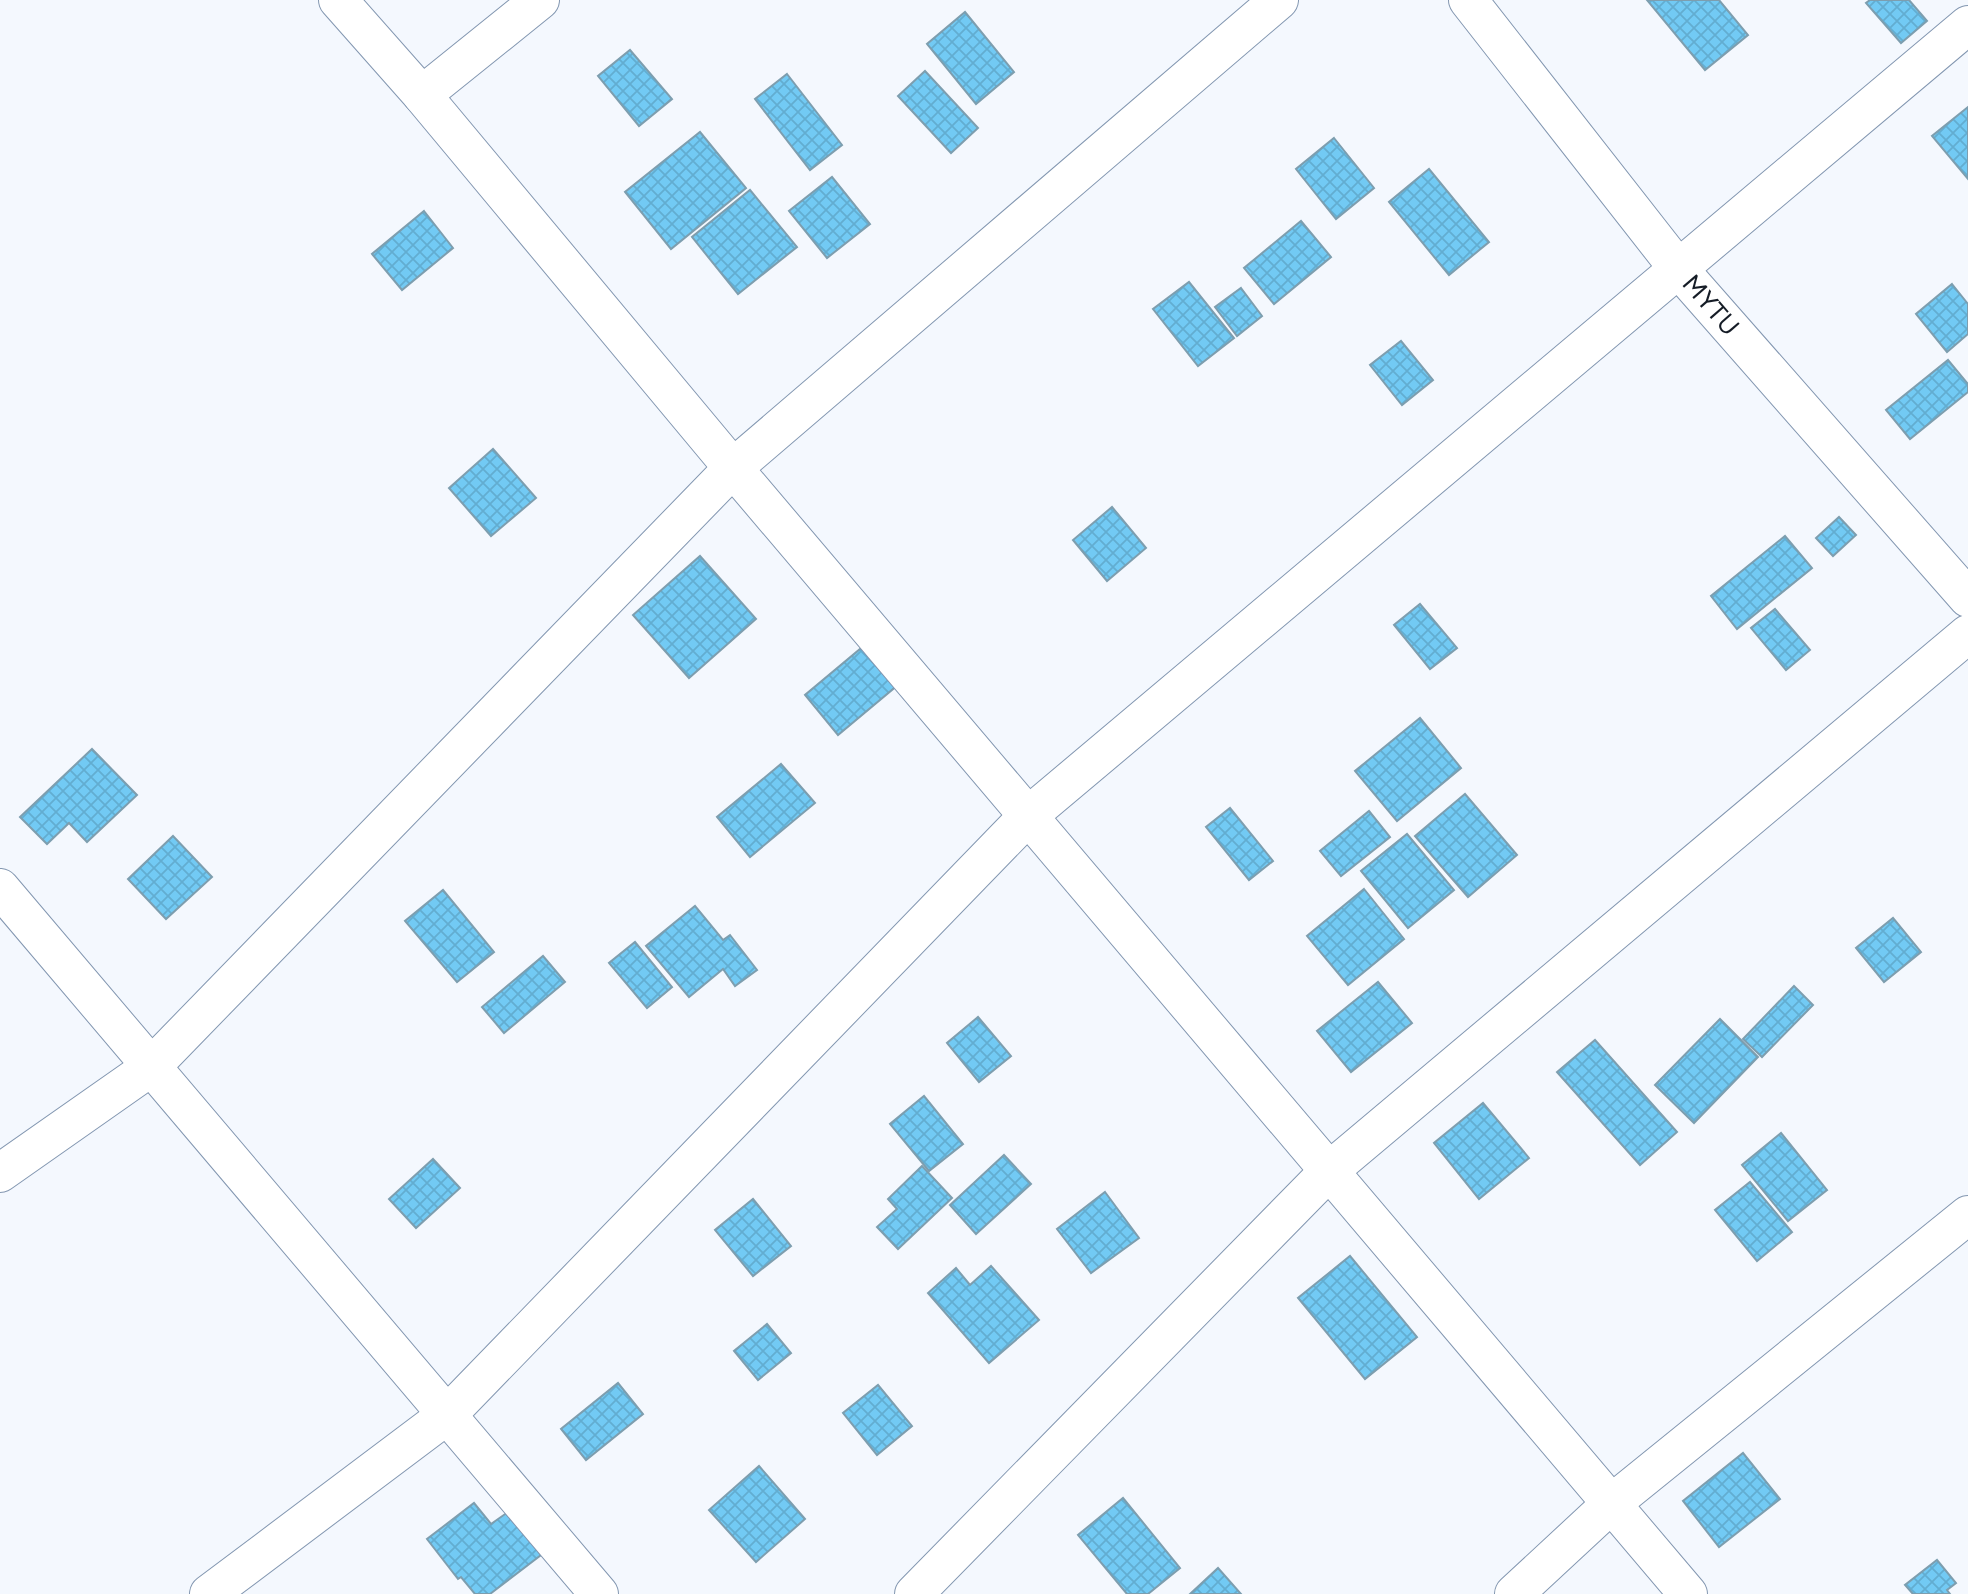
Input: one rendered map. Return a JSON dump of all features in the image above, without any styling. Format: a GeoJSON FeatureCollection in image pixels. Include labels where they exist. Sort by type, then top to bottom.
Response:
{"type":"FeatureCollection","features":[{"type":"Feature","properties":{"kind":"street"},"geometry":{"type":"LineString","coordinates":[[338,0],[422,95],[733,468],[1688,1594]]}},
{"type":"Feature","properties":{"kind":"street"},"geometry":{"type":"LineString","coordinates":[[422,95],[540,0]]}},
{"type":"Feature","properties":{"kind":"street"},"geometry":{"type":"LineString","coordinates":[[0,1173],[150,1067],[733,468],[1279,0]]}},
{"type":"Feature","properties":{"kind":"street","name":"MYTU"},"geometry":{"type":"LineString","coordinates":[[1468,0],[1678,267],[1968,598]]}},
{"type":"Feature","properties":{"kind":"street"},"geometry":{"type":"LineString","coordinates":[[209,1594],[447,1415],[1028,816],[1968,25]]}},
{"type":"Feature","properties":{"kind":"street"},"geometry":{"type":"LineString","coordinates":[[914,1594],[1329,1171],[1968,635]]}},
{"type":"Feature","properties":{"kind":"street"},"geometry":{"type":"LineString","coordinates":[[0,888],[598,1594]]}},
{"type":"Feature","properties":{"kind":"street"},"geometry":{"type":"LineString","coordinates":[[1514,1594],[1611,1504],[1968,1215]]}},
{"type":"Feature","properties":{"kind":"building"},"geometry":{"type":"Polygon","coordinates":[[[1647,0],[1719,0],[1748,35],[1705,70],[1647,0]]]}},
{"type":"Feature","properties":{"kind":"building"},"geometry":{"type":"Polygon","coordinates":[[[1870,0],[1909,0],[1927,21],[1901,43],[1866,3],[1870,0]]]}},
{"type":"Feature","properties":{"kind":"building"},"geometry":{"type":"Polygon","coordinates":[[[965,12],[1014,72],[976,104],[927,44],[965,12]]]}},
{"type":"Feature","properties":{"kind":"building"},"geometry":{"type":"Polygon","coordinates":[[[630,50],[672,99],[639,126],[598,76],[630,50]]]}},
{"type":"Feature","properties":{"kind":"building"},"geometry":{"type":"Polygon","coordinates":[[[925,71],[978,128],[951,153],[898,96],[925,71]]]}},
{"type":"Feature","properties":{"kind":"building"},"geometry":{"type":"Polygon","coordinates":[[[787,74],[842,145],[810,170],[755,99],[787,74]]]}},
{"type":"Feature","properties":{"kind":"building"},"geometry":{"type":"Polygon","coordinates":[[[1968,107],[1968,179],[1932,136],[1968,107]]]}},
{"type":"Feature","properties":{"kind":"building"},"geometry":{"type":"Polygon","coordinates":[[[700,132],[746,188],[671,249],[625,192],[700,132]]]}},
{"type":"Feature","properties":{"kind":"building"},"geometry":{"type":"Polygon","coordinates":[[[1334,138],[1374,188],[1336,219],[1296,169],[1334,138]]]}},
{"type":"Feature","properties":{"kind":"building"},"geometry":{"type":"Polygon","coordinates":[[[1429,169],[1489,242],[1449,275],[1389,202],[1429,169]]]}},
{"type":"Feature","properties":{"kind":"building"},"geometry":{"type":"Polygon","coordinates":[[[832,177],[870,224],[827,258],[789,211],[832,177]]]}},
{"type":"Feature","properties":{"kind":"building"},"geometry":{"type":"Polygon","coordinates":[[[750,190],[797,247],[738,294],[692,237],[750,190]]]}},
{"type":"Feature","properties":{"kind":"building"},"geometry":{"type":"Polygon","coordinates":[[[424,211],[453,248],[402,290],[372,254],[424,211]]]}},
{"type":"Feature","properties":{"kind":"building"},"geometry":{"type":"Polygon","coordinates":[[[1301,221],[1331,257],[1274,304],[1244,268],[1301,221]]]}},
{"type":"Feature","properties":{"kind":"building"},"geometry":{"type":"Polygon","coordinates":[[[1189,282],[1234,338],[1198,366],[1153,309],[1189,282]]]}},
{"type":"Feature","properties":{"kind":"building"},"geometry":{"type":"Polygon","coordinates":[[[1952,284],[1968,304],[1968,334],[1947,352],[1916,314],[1952,284]]]}},
{"type":"Feature","properties":{"kind":"building"},"geometry":{"type":"Polygon","coordinates":[[[1241,288],[1262,316],[1237,336],[1215,307],[1241,288]]]}},
{"type":"Feature","properties":{"kind":"building"},"geometry":{"type":"Polygon","coordinates":[[[1401,341],[1433,380],[1402,405],[1370,365],[1401,341]]]}},
{"type":"Feature","properties":{"kind":"building"},"geometry":{"type":"Polygon","coordinates":[[[1948,360],[1968,384],[1968,392],[1910,439],[1886,410],[1948,360]]]}},
{"type":"Feature","properties":{"kind":"building"},"geometry":{"type":"Polygon","coordinates":[[[493,449],[536,498],[491,536],[449,488],[493,449]]]}},
{"type":"Feature","properties":{"kind":"building"},"geometry":{"type":"Polygon","coordinates":[[[1112,507],[1146,548],[1107,581],[1073,540],[1112,507]]]}},
{"type":"Feature","properties":{"kind":"building"},"geometry":{"type":"Polygon","coordinates":[[[1839,517],[1856,535],[1833,556],[1816,538],[1839,517]]]}},
{"type":"Feature","properties":{"kind":"building"},"geometry":{"type":"Polygon","coordinates":[[[1785,536],[1812,568],[1737,629],[1711,596],[1785,536]]]}},
{"type":"Feature","properties":{"kind":"building"},"geometry":{"type":"Polygon","coordinates":[[[700,556],[756,619],[689,678],[633,615],[700,556]]]}},
{"type":"Feature","properties":{"kind":"building"},"geometry":{"type":"Polygon","coordinates":[[[1420,604],[1457,648],[1430,669],[1394,625],[1420,604]]]}},
{"type":"Feature","properties":{"kind":"building"},"geometry":{"type":"Polygon","coordinates":[[[1775,609],[1810,650],[1786,670],[1751,628],[1775,609]]]}},
{"type":"Feature","properties":{"kind":"building"},"geometry":{"type":"Polygon","coordinates":[[[872,639],[905,679],[838,735],[805,695],[872,639]]]}},
{"type":"Feature","properties":{"kind":"building"},"geometry":{"type":"Polygon","coordinates":[[[1420,718],[1461,768],[1397,821],[1355,771],[1420,718]]]}},
{"type":"Feature","properties":{"kind":"building"},"geometry":{"type":"Polygon","coordinates":[[[92,749],[137,795],[87,842],[69,823],[47,844],[20,817],[92,749]]]}},
{"type":"Feature","properties":{"kind":"building"},"geometry":{"type":"Polygon","coordinates":[[[781,764],[815,803],[750,857],[717,817],[781,764]]]}},
{"type":"Feature","properties":{"kind":"building"},"geometry":{"type":"Polygon","coordinates":[[[1465,794],[1517,855],[1468,897],[1415,836],[1465,794]]]}},
{"type":"Feature","properties":{"kind":"building"},"geometry":{"type":"Polygon","coordinates":[[[1230,808],[1273,861],[1249,880],[1206,827],[1230,808]]]}},
{"type":"Feature","properties":{"kind":"building"},"geometry":{"type":"Polygon","coordinates":[[[1369,811],[1390,837],[1341,876],[1320,851],[1369,811]]]}},
{"type":"Feature","properties":{"kind":"building"},"geometry":{"type":"Polygon","coordinates":[[[1407,834],[1454,890],[1408,928],[1361,871],[1407,834]]]}},
{"type":"Feature","properties":{"kind":"building"},"geometry":{"type":"Polygon","coordinates":[[[173,836],[212,877],[166,919],[128,879],[173,836]]]}},
{"type":"Feature","properties":{"kind":"building"},"geometry":{"type":"Polygon","coordinates":[[[1364,889],[1404,939],[1348,985],[1307,936],[1364,889]]]}},
{"type":"Feature","properties":{"kind":"building"},"geometry":{"type":"Polygon","coordinates":[[[443,890],[494,952],[457,982],[405,921],[443,890]]]}},
{"type":"Feature","properties":{"kind":"building"},"geometry":{"type":"Polygon","coordinates":[[[695,906],[723,940],[730,935],[757,970],[735,986],[723,969],[689,997],[646,946],[695,906]]]}},
{"type":"Feature","properties":{"kind":"building"},"geometry":{"type":"Polygon","coordinates":[[[1893,918],[1921,952],[1884,982],[1856,948],[1893,918]]]}},
{"type":"Feature","properties":{"kind":"building"},"geometry":{"type":"Polygon","coordinates":[[[635,942],[672,987],[647,1008],[609,963],[635,942]]]}},
{"type":"Feature","properties":{"kind":"building"},"geometry":{"type":"Polygon","coordinates":[[[543,956],[565,982],[504,1033],[482,1007],[543,956]]]}},
{"type":"Feature","properties":{"kind":"building"},"geometry":{"type":"Polygon","coordinates":[[[1378,982],[1412,1023],[1351,1072],[1317,1031],[1378,982]]]}},
{"type":"Feature","properties":{"kind":"building"},"geometry":{"type":"Polygon","coordinates":[[[1794,986],[1813,1005],[1762,1057],[1743,1039],[1794,986]]]}},
{"type":"Feature","properties":{"kind":"building"},"geometry":{"type":"Polygon","coordinates":[[[978,1017],[1011,1056],[979,1082],[947,1043],[978,1017]]]}},
{"type":"Feature","properties":{"kind":"building"},"geometry":{"type":"Polygon","coordinates":[[[1720,1019],[1758,1057],[1694,1123],[1655,1085],[1720,1019]]]}},
{"type":"Feature","properties":{"kind":"building"},"geometry":{"type":"Polygon","coordinates":[[[1595,1040],[1677,1132],[1640,1165],[1557,1072],[1595,1040]]]}},
{"type":"Feature","properties":{"kind":"building"},"geometry":{"type":"Polygon","coordinates":[[[924,1096],[963,1144],[929,1171],[890,1124],[924,1096]]]}},
{"type":"Feature","properties":{"kind":"building"},"geometry":{"type":"Polygon","coordinates":[[[1483,1103],[1529,1158],[1479,1199],[1434,1143],[1483,1103]]]}},
{"type":"Feature","properties":{"kind":"building"},"geometry":{"type":"Polygon","coordinates":[[[1781,1133],[1827,1190],[1788,1221],[1742,1165],[1781,1133]]]}},
{"type":"Feature","properties":{"kind":"building"},"geometry":{"type":"Polygon","coordinates":[[[1004,1155],[1031,1184],[976,1234],[950,1205],[1004,1155]]]}},
{"type":"Feature","properties":{"kind":"building"},"geometry":{"type":"Polygon","coordinates":[[[433,1159],[460,1188],[416,1228],[389,1199],[433,1159]]]}},
{"type":"Feature","properties":{"kind":"building"},"geometry":{"type":"Polygon","coordinates":[[[922,1166],[952,1198],[898,1249],[877,1227],[897,1209],[888,1199],[922,1166]]]}},
{"type":"Feature","properties":{"kind":"building"},"geometry":{"type":"Polygon","coordinates":[[[1750,1182],[1792,1232],[1757,1261],[1715,1210],[1750,1182]]]}},
{"type":"Feature","properties":{"kind":"building"},"geometry":{"type":"Polygon","coordinates":[[[1105,1192],[1139,1238],[1091,1273],[1057,1229],[1105,1192]]]}},
{"type":"Feature","properties":{"kind":"building"},"geometry":{"type":"Polygon","coordinates":[[[753,1199],[791,1246],[753,1276],[715,1230],[753,1199]]]}},
{"type":"Feature","properties":{"kind":"building"},"geometry":{"type":"Polygon","coordinates":[[[1350,1256],[1417,1337],[1365,1379],[1298,1298],[1350,1256]]]}},
{"type":"Feature","properties":{"kind":"building"},"geometry":{"type":"Polygon","coordinates":[[[991,1266],[1039,1320],[989,1363],[928,1293],[956,1268],[970,1285],[991,1266]]]}},
{"type":"Feature","properties":{"kind":"building"},"geometry":{"type":"Polygon","coordinates":[[[767,1324],[791,1353],[758,1380],[734,1351],[767,1324]]]}},
{"type":"Feature","properties":{"kind":"building"},"geometry":{"type":"Polygon","coordinates":[[[618,1383],[643,1414],[586,1460],[561,1429],[618,1383]]]}},
{"type":"Feature","properties":{"kind":"building"},"geometry":{"type":"Polygon","coordinates":[[[878,1385],[912,1426],[877,1455],[843,1413],[878,1385]]]}},
{"type":"Feature","properties":{"kind":"building"},"geometry":{"type":"Polygon","coordinates":[[[1743,1453],[1780,1499],[1719,1547],[1683,1501],[1743,1453]]]}},
{"type":"Feature","properties":{"kind":"building"},"geometry":{"type":"Polygon","coordinates":[[[759,1466],[805,1519],[756,1562],[709,1510],[759,1466]]]}},
{"type":"Feature","properties":{"kind":"building"},"geometry":{"type":"Polygon","coordinates":[[[1123,1498],[1180,1568],[1148,1594],[1127,1594],[1078,1535],[1123,1498]]]}},
{"type":"Feature","properties":{"kind":"building"},"geometry":{"type":"Polygon","coordinates":[[[474,1503],[491,1524],[508,1512],[541,1555],[490,1594],[475,1594],[461,1577],[458,1579],[427,1539],[474,1503]]]}},
{"type":"Feature","properties":{"kind":"building"},"geometry":{"type":"Polygon","coordinates":[[[1937,1560],[1956,1583],[1947,1590],[1950,1594],[1913,1594],[1905,1585],[1937,1560]]]}},
{"type":"Feature","properties":{"kind":"building"},"geometry":{"type":"Polygon","coordinates":[[[1218,1568],[1241,1594],[1190,1594],[1218,1568]]]}}]}
